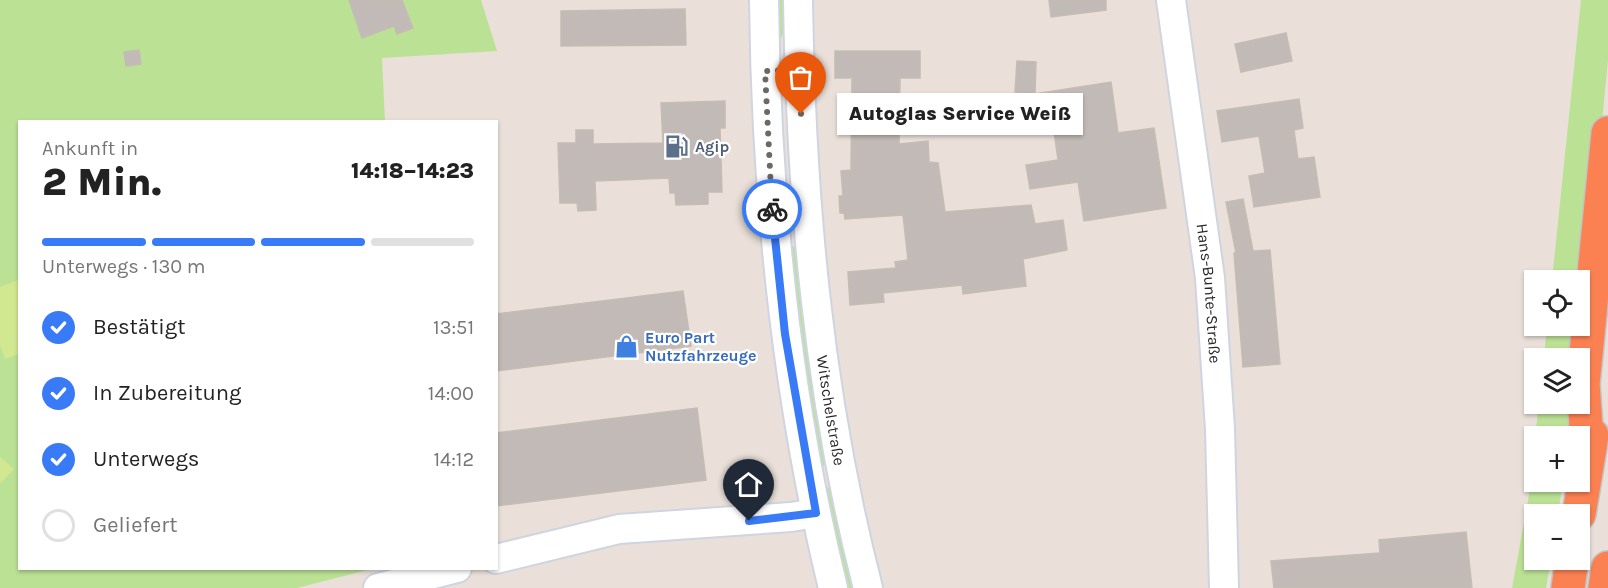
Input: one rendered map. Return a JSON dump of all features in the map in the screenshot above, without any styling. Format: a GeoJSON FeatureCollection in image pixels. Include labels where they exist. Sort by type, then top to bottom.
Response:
{"type":"FeatureCollection","features":[{"type":"Feature","properties":{"kind":"highway"},"geometry":{"type":"LineString","coordinates":[[1586,426],[1583,384],[1608,133]]}},
{"type":"Feature","properties":{"kind":"highway"},"geometry":{"type":"LineString","coordinates":[[1590,443],[1608,336]]}},
{"type":"Feature","properties":{"kind":"highway"},"geometry":{"type":"LineString","coordinates":[[1605,588],[1608,568]]}},
{"type":"Feature","properties":{"kind":"highway"},"geometry":{"type":"LineString","coordinates":[[1568,588],[1571,570]]}},
{"type":"Feature","properties":{"kind":"street","name":"Witschelstraße"},"geometry":{"type":"LineString","coordinates":[[764,0],[765,71],[774,235],[788,351],[816,513],[833,588]]}},
{"type":"Feature","properties":{"kind":"street","name":"Witschelstraße"},"geometry":{"type":"LineString","coordinates":[[798,0],[807,232],[831,413],[868,588]]}},
{"type":"Feature","properties":{"kind":"street","name":"Hans-Bunte-Straße"},"geometry":{"type":"LineString","coordinates":[[1172,0],[1210,279],[1220,429],[1224,588]]}},
{"type":"Feature","properties":{"kind":"street"},"geometry":{"type":"LineString","coordinates":[[765,71],[799,70]]}},
{"type":"Feature","properties":{"kind":"street"},"geometry":{"type":"LineString","coordinates":[[774,235],[807,232]]}},
{"type":"Feature","properties":{"kind":"street"},"geometry":{"type":"LineString","coordinates":[[498,559],[619,530],[791,517],[816,513]]}},
{"type":"Feature","properties":{"kind":"street"},"geometry":{"type":"LineString","coordinates":[[378,588],[449,570]]}},
{"type":"Feature","properties":{"kind":"green space"},"geometry":{"type":"Polygon","coordinates":[[[0,0],[481,0],[497,51],[382,58],[385,120],[18,120],[18,570],[367,570],[297,588],[0,588],[0,0]]]}},
{"type":"Feature","properties":{"kind":"green space"},"geometry":{"type":"Polygon","coordinates":[[[773,0],[786,0],[785,29],[778,45],[773,0]]]}},
{"type":"Feature","properties":{"kind":"green space"},"geometry":{"type":"Polygon","coordinates":[[[1581,0],[1608,0],[1608,60],[1588,270],[1553,270],[1581,0]]]}},
{"type":"Feature","properties":{"kind":"green space"},"geometry":{"type":"Polygon","coordinates":[[[787,245],[798,247],[829,461],[820,469],[787,245]]]}},
{"type":"Feature","properties":{"kind":"green space"},"geometry":{"type":"Polygon","coordinates":[[[18,280],[18,354],[5,359],[0,346],[0,287],[18,280]]]}},
{"type":"Feature","properties":{"kind":"green space"},"geometry":{"type":"Polygon","coordinates":[[[1546,336],[1581,336],[1580,348],[1545,348],[1546,336]]]}},
{"type":"Feature","properties":{"kind":"green space"},"geometry":{"type":"Polygon","coordinates":[[[1538,414],[1573,414],[1571,426],[1536,426],[1538,414]]]}},
{"type":"Feature","properties":{"kind":"green space"},"geometry":{"type":"Polygon","coordinates":[[[0,457],[14,469],[0,484],[0,457]]]}},
{"type":"Feature","properties":{"kind":"green space"},"geometry":{"type":"Polygon","coordinates":[[[832,486],[858,588],[843,588],[821,490],[832,486]]]}},
{"type":"Feature","properties":{"kind":"green space"},"geometry":{"type":"Polygon","coordinates":[[[1529,492],[1561,492],[1560,504],[1527,504],[1529,492]]]}},
{"type":"Feature","properties":{"kind":"green space"},"geometry":{"type":"Polygon","coordinates":[[[1524,522],[1524,570],[1549,570],[1546,588],[1512,588],[1524,522]]]}},
{"type":"Feature","properties":{"kind":"building"},"geometry":{"type":"Polygon","coordinates":[[[349,0],[402,0],[413,28],[397,34],[394,26],[362,38],[349,0]]]}},
{"type":"Feature","properties":{"kind":"building"},"geometry":{"type":"Polygon","coordinates":[[[1049,0],[1106,0],[1106,10],[1051,17],[1049,0]]]}},
{"type":"Feature","properties":{"kind":"building"},"geometry":{"type":"Polygon","coordinates":[[[685,9],[686,45],[561,46],[561,11],[685,9]]]}},
{"type":"Feature","properties":{"kind":"building"},"geometry":{"type":"Polygon","coordinates":[[[1286,33],[1292,61],[1241,72],[1235,44],[1286,33]]]}},
{"type":"Feature","properties":{"kind":"building"},"geometry":{"type":"Polygon","coordinates":[[[139,50],[141,64],[126,66],[124,52],[139,50]]]}},
{"type":"Feature","properties":{"kind":"building"},"geometry":{"type":"Polygon","coordinates":[[[835,51],[920,51],[920,78],[900,78],[899,144],[928,141],[929,162],[938,163],[945,212],[1031,205],[1035,224],[1063,220],[1067,250],[1023,259],[1026,286],[963,294],[962,285],[883,293],[884,302],[850,305],[848,272],[896,268],[895,262],[908,260],[903,215],[845,219],[844,213],[840,213],[839,196],[843,196],[841,171],[851,170],[852,78],[835,78],[835,51]]]}},
{"type":"Feature","properties":{"kind":"building"},"geometry":{"type":"Polygon","coordinates":[[[1017,61],[1036,62],[1035,94],[1015,92],[1017,61]]]}},
{"type":"Feature","properties":{"kind":"building"},"geometry":{"type":"Polygon","coordinates":[[[1111,82],[1118,133],[1154,128],[1166,208],[1084,221],[1078,182],[1030,189],[1026,165],[1058,160],[1052,117],[1038,119],[1035,94],[1111,82]]]}},
{"type":"Feature","properties":{"kind":"building"},"geometry":{"type":"Polygon","coordinates":[[[1299,99],[1303,128],[1294,130],[1298,159],[1314,157],[1320,197],[1254,207],[1249,176],[1265,173],[1259,136],[1222,142],[1217,111],[1299,99]]]}},
{"type":"Feature","properties":{"kind":"building"},"geometry":{"type":"Polygon","coordinates":[[[725,101],[725,128],[720,128],[722,192],[708,192],[708,204],[676,205],[675,193],[670,193],[669,178],[595,181],[596,210],[578,211],[577,203],[560,203],[558,143],[576,143],[576,130],[593,130],[593,144],[663,143],[661,103],[725,101]]]}},
{"type":"Feature","properties":{"kind":"building"},"geometry":{"type":"Polygon","coordinates":[[[1243,199],[1253,251],[1270,250],[1280,364],[1243,367],[1234,253],[1236,253],[1226,202],[1243,199]]]}},
{"type":"Feature","properties":{"kind":"building"},"geometry":{"type":"Polygon","coordinates":[[[683,291],[691,346],[498,371],[498,314],[683,291]]]}},
{"type":"Feature","properties":{"kind":"building"},"geometry":{"type":"Polygon","coordinates":[[[697,408],[706,480],[498,506],[498,433],[697,408]]]}},
{"type":"Feature","properties":{"kind":"building"},"geometry":{"type":"Polygon","coordinates":[[[1466,532],[1472,588],[1274,588],[1271,561],[1380,553],[1379,540],[1466,532]]]}},
{"type":"Feature","properties":{"kind":"way so far"},"geometry":{"type":"LineString","coordinates":[[772,209],[765,71],[799,70],[801,114]]}},
{"type":"Feature","properties":{"kind":"place","name":"Autoglas Service Weiß"},"geometry":{"type":"Point","coordinates":[801,114]}},
{"type":"Feature","properties":{"kind":"place","name":"Agip"},"geometry":{"type":"Point","coordinates":[677,146]}},
{"type":"Feature","properties":{"kind":"place","name":"Euro Part Nutzfahrzeuge"},"geometry":{"type":"Point","coordinates":[627,346]}},
{"type":"Feature","properties":{"kind":"route"},"geometry":{"type":"LineString","coordinates":[[749,521],[816,513],[785,334],[772,209]]}}]}
